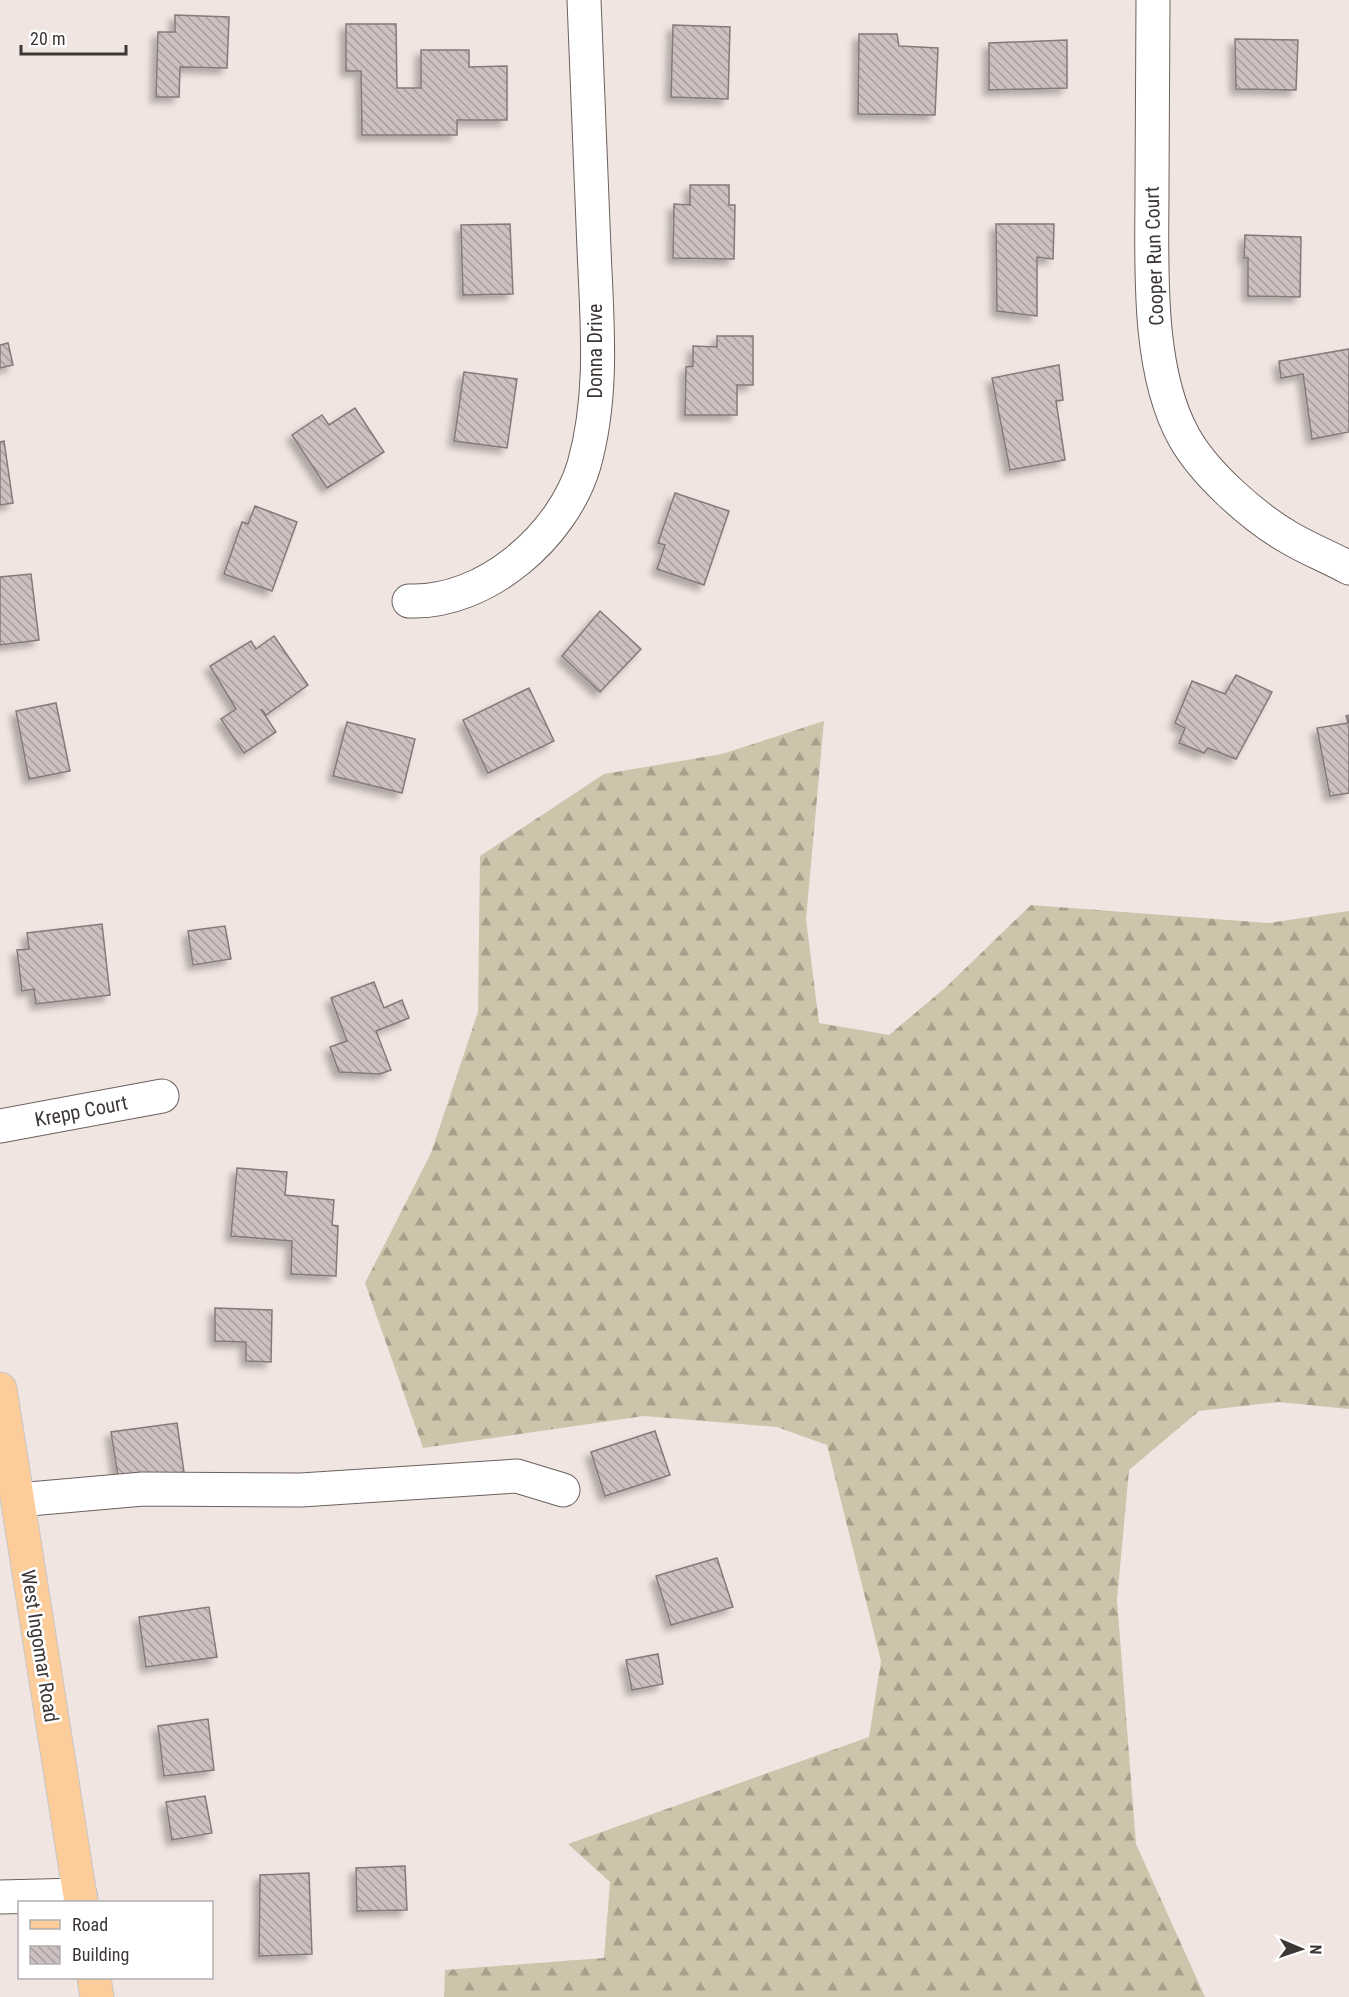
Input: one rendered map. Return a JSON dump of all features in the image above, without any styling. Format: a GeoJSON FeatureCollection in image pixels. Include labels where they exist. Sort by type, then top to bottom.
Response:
{"type":"FeatureCollection","features":[{"type":"Feature","properties":{"kind":"main road","name":"West Ingomar Road"},"geometry":{"type":"LineString","coordinates":[[0,1389],[81,1898]]}},
{"type":"Feature","properties":{"kind":"main road"},"geometry":{"type":"LineString","coordinates":[[94,1979],[97,1997]]}},
{"type":"Feature","properties":{"kind":"street","name":"Donna Drive"},"geometry":{"type":"LineString","coordinates":[[409,601],[428,602],[467,590],[495,576],[517,561],[562,512],[583,468],[595,416],[598,355],[584,0]]}},
{"type":"Feature","properties":{"kind":"street","name":"Cooper Run Court"},"geometry":{"type":"LineString","coordinates":[[1153,0],[1152,290],[1164,384],[1172,412],[1185,438],[1201,460],[1236,497],[1287,537],[1349,568]]}},
{"type":"Feature","properties":{"kind":"street","name":"Krepp Court"},"geometry":{"type":"LineString","coordinates":[[0,1126],[162,1096]]}},
{"type":"Feature","properties":{"kind":"street"},"geometry":{"type":"LineString","coordinates":[[18,1500],[143,1489],[301,1490],[517,1476],[563,1491]]}},
{"type":"Feature","properties":{"kind":"street"},"geometry":{"type":"LineString","coordinates":[[0,1897],[81,1898]]}},
{"type":"Feature","properties":{"kind":"green space"},"geometry":{"type":"Polygon","coordinates":[[[824,721],[806,919],[819,1023],[889,1035],[945,988],[1031,905],[1268,923],[1349,911],[1349,1409],[1279,1402],[1199,1411],[1129,1470],[1117,1600],[1136,1844],[1205,1997],[444,1997],[445,1970],[604,1958],[610,1882],[568,1844],[869,1737],[881,1661],[827,1445],[777,1427],[644,1416],[423,1448],[365,1283],[431,1153],[478,1012],[480,856],[604,774],[722,754],[824,721]]]}},
{"type":"Feature","properties":{"kind":"building"},"geometry":{"type":"Polygon","coordinates":[[[175,15],[229,17],[227,68],[180,67],[179,97],[156,97],[158,32],[175,32],[175,15]]]}},
{"type":"Feature","properties":{"kind":"building"},"geometry":{"type":"Polygon","coordinates":[[[346,24],[396,24],[397,88],[421,88],[421,50],[469,50],[469,67],[507,66],[507,120],[457,120],[457,135],[362,135],[361,71],[346,71],[346,24]]]}},
{"type":"Feature","properties":{"kind":"building"},"geometry":{"type":"Polygon","coordinates":[[[673,25],[730,27],[728,99],[671,97],[673,25]]]}},
{"type":"Feature","properties":{"kind":"building"},"geometry":{"type":"Polygon","coordinates":[[[859,34],[897,34],[899,46],[938,48],[935,115],[858,114],[859,34]]]}},
{"type":"Feature","properties":{"kind":"building"},"geometry":{"type":"Polygon","coordinates":[[[1235,39],[1298,40],[1296,90],[1236,89],[1235,39]]]}},
{"type":"Feature","properties":{"kind":"building"},"geometry":{"type":"Polygon","coordinates":[[[1067,40],[1067,88],[989,90],[989,43],[1067,40]]]}},
{"type":"Feature","properties":{"kind":"building"},"geometry":{"type":"Polygon","coordinates":[[[690,185],[729,185],[729,205],[735,205],[734,259],[673,258],[674,204],[690,205],[690,185]]]}},
{"type":"Feature","properties":{"kind":"building"},"geometry":{"type":"Polygon","coordinates":[[[510,224],[513,294],[463,295],[461,225],[510,224]]]}},
{"type":"Feature","properties":{"kind":"building"},"geometry":{"type":"Polygon","coordinates":[[[996,224],[1054,224],[1053,259],[1037,257],[1037,316],[997,311],[996,224]]]}},
{"type":"Feature","properties":{"kind":"building"},"geometry":{"type":"Polygon","coordinates":[[[1245,235],[1301,237],[1300,297],[1248,296],[1248,258],[1244,258],[1245,235]]]}},
{"type":"Feature","properties":{"kind":"building"},"geometry":{"type":"Polygon","coordinates":[[[717,336],[753,336],[753,385],[737,385],[737,415],[685,415],[686,367],[693,366],[693,346],[717,347],[717,336]]]}},
{"type":"Feature","properties":{"kind":"building"},"geometry":{"type":"Polygon","coordinates":[[[8,343],[13,365],[0,368],[0,345],[8,343]]]}},
{"type":"Feature","properties":{"kind":"building"},"geometry":{"type":"Polygon","coordinates":[[[1349,349],[1349,432],[1312,439],[1303,374],[1281,378],[1279,361],[1349,349]]]}},
{"type":"Feature","properties":{"kind":"building"},"geometry":{"type":"Polygon","coordinates":[[[1059,365],[1063,400],[1056,401],[1065,460],[1010,470],[992,378],[1059,365]]]}},
{"type":"Feature","properties":{"kind":"building"},"geometry":{"type":"Polygon","coordinates":[[[464,372],[517,379],[507,448],[454,441],[464,372]]]}},
{"type":"Feature","properties":{"kind":"building"},"geometry":{"type":"Polygon","coordinates":[[[355,408],[384,452],[327,488],[292,435],[322,415],[329,425],[355,408]]]}},
{"type":"Feature","properties":{"kind":"building"},"geometry":{"type":"Polygon","coordinates":[[[4,441],[13,503],[0,505],[0,442],[4,441]]]}},
{"type":"Feature","properties":{"kind":"building"},"geometry":{"type":"Polygon","coordinates":[[[675,493],[729,511],[704,585],[657,569],[665,545],[658,543],[675,493]]]}},
{"type":"Feature","properties":{"kind":"building"},"geometry":{"type":"Polygon","coordinates":[[[255,506],[297,522],[272,591],[224,574],[242,522],[248,524],[255,506]]]}},
{"type":"Feature","properties":{"kind":"building"},"geometry":{"type":"Polygon","coordinates":[[[31,574],[39,640],[0,645],[0,577],[31,574]]]}},
{"type":"Feature","properties":{"kind":"building"},"geometry":{"type":"Polygon","coordinates":[[[600,611],[641,649],[600,692],[562,656],[600,611]]]}},
{"type":"Feature","properties":{"kind":"building"},"geometry":{"type":"Polygon","coordinates":[[[274,636],[308,685],[266,715],[261,709],[276,732],[244,753],[221,719],[236,709],[210,666],[251,641],[256,649],[274,636]]]}},
{"type":"Feature","properties":{"kind":"building"},"geometry":{"type":"Polygon","coordinates":[[[1236,675],[1272,692],[1236,759],[1208,748],[1204,753],[1179,743],[1185,728],[1175,723],[1192,681],[1225,694],[1236,675]]]}},
{"type":"Feature","properties":{"kind":"building"},"geometry":{"type":"Polygon","coordinates":[[[529,688],[554,741],[488,773],[463,720],[529,688]]]}},
{"type":"Feature","properties":{"kind":"building"},"geometry":{"type":"Polygon","coordinates":[[[56,703],[70,771],[29,779],[16,711],[56,703]]]}},
{"type":"Feature","properties":{"kind":"building"},"geometry":{"type":"Polygon","coordinates":[[[1349,715],[1349,793],[1330,796],[1317,728],[1348,723],[1346,716],[1349,715]]]}},
{"type":"Feature","properties":{"kind":"building"},"geometry":{"type":"Polygon","coordinates":[[[347,722],[415,739],[402,793],[333,776],[347,722]]]}},
{"type":"Feature","properties":{"kind":"building"},"geometry":{"type":"Polygon","coordinates":[[[102,924],[110,995],[36,1004],[34,989],[22,991],[17,950],[29,949],[27,933],[102,924]]]}},
{"type":"Feature","properties":{"kind":"building"},"geometry":{"type":"Polygon","coordinates":[[[225,926],[231,959],[193,965],[188,931],[225,926]]]}},
{"type":"Feature","properties":{"kind":"building"},"geometry":{"type":"Polygon","coordinates":[[[374,982],[384,1008],[402,1000],[409,1018],[376,1031],[391,1070],[380,1074],[339,1072],[330,1047],[347,1041],[331,998],[374,982]]]}},
{"type":"Feature","properties":{"kind":"building"},"geometry":{"type":"Polygon","coordinates":[[[237,1168],[287,1172],[285,1195],[334,1200],[332,1225],[338,1226],[336,1276],[291,1274],[292,1241],[231,1236],[237,1168]]]}},
{"type":"Feature","properties":{"kind":"building"},"geometry":{"type":"Polygon","coordinates":[[[215,1308],[272,1310],[271,1362],[246,1361],[246,1342],[215,1341],[215,1308]]]}},
{"type":"Feature","properties":{"kind":"building"},"geometry":{"type":"Polygon","coordinates":[[[177,1423],[184,1472],[119,1482],[111,1432],[177,1423]]]}},
{"type":"Feature","properties":{"kind":"building"},"geometry":{"type":"Polygon","coordinates":[[[655,1431],[670,1475],[605,1496],[591,1452],[655,1431]]]}},
{"type":"Feature","properties":{"kind":"building"},"geometry":{"type":"Polygon","coordinates":[[[717,1558],[733,1607],[671,1625],[656,1576],[717,1558]]]}},
{"type":"Feature","properties":{"kind":"building"},"geometry":{"type":"Polygon","coordinates":[[[209,1607],[217,1657],[146,1667],[139,1617],[209,1607]]]}},
{"type":"Feature","properties":{"kind":"building"},"geometry":{"type":"Polygon","coordinates":[[[658,1654],[663,1684],[632,1690],[626,1660],[658,1654]]]}},
{"type":"Feature","properties":{"kind":"building"},"geometry":{"type":"Polygon","coordinates":[[[208,1719],[214,1770],[164,1776],[158,1726],[208,1719]]]}},
{"type":"Feature","properties":{"kind":"building"},"geometry":{"type":"Polygon","coordinates":[[[205,1796],[212,1833],[172,1840],[166,1802],[205,1796]]]}},
{"type":"Feature","properties":{"kind":"building"},"geometry":{"type":"Polygon","coordinates":[[[405,1866],[407,1910],[357,1911],[356,1868],[405,1866]]]}},
{"type":"Feature","properties":{"kind":"building"},"geometry":{"type":"Polygon","coordinates":[[[309,1873],[312,1954],[259,1956],[260,1875],[309,1873]]]}}]}
